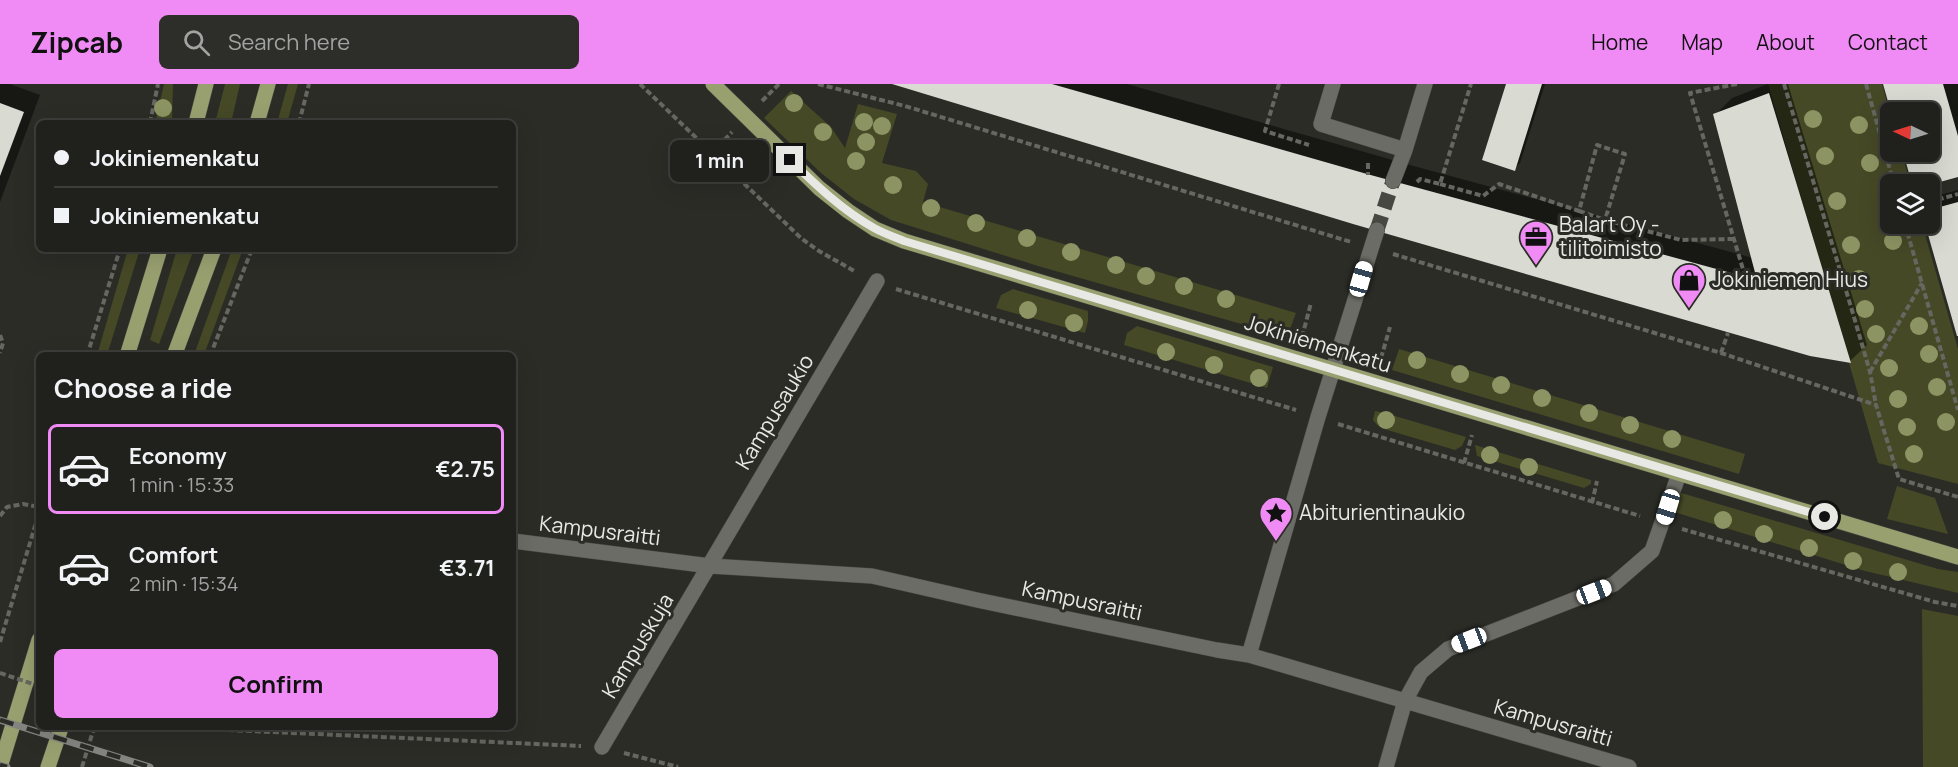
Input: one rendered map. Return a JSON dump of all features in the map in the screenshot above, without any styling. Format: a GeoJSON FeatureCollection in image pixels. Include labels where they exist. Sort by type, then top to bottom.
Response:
{"type":"FeatureCollection","features":[{"type":"Feature","properties":{"kind":"main road"},"geometry":{"type":"LineString","coordinates":[[197,120],[206,84]]}},
{"type":"Feature","properties":{"kind":"main road"},"geometry":{"type":"LineString","coordinates":[[258,120],[268,84]]}},
{"type":"Feature","properties":{"kind":"main road","name":"Jokiniemenkatu"},"geometry":{"type":"LineString","coordinates":[[713,84],[819,188],[875,229],[915,245],[1958,557]]}},
{"type":"Feature","properties":{"kind":"main road"},"geometry":{"type":"LineString","coordinates":[[129,352],[159,252]]}},
{"type":"Feature","properties":{"kind":"main road"},"geometry":{"type":"LineString","coordinates":[[175,352],[213,252]]}},
{"type":"Feature","properties":{"kind":"main road"},"geometry":{"type":"LineString","coordinates":[[0,766],[36,650]]}},
{"type":"Feature","properties":{"kind":"main road"},"geometry":{"type":"LineString","coordinates":[[48,767],[60,730]]}},
{"type":"Feature","properties":{"kind":"street"},"geometry":{"type":"LineString","coordinates":[[1333,84],[1321,124],[1405,150]]}},
{"type":"Feature","properties":{"kind":"street"},"geometry":{"type":"LineString","coordinates":[[1393,181],[1425,84]]}},
{"type":"Feature","properties":{"kind":"street"},"geometry":{"type":"LineString","coordinates":[[1249,655],[1318,417],[1377,230]]}},
{"type":"Feature","properties":{"kind":"street","name":"Kampusaukio"},"geometry":{"type":"LineString","coordinates":[[710,566],[877,282]]}},
{"type":"Feature","properties":{"kind":"street"},"geometry":{"type":"LineString","coordinates":[[1386,767],[1405,701],[1421,672],[1448,649],[1614,584],[1652,550],[1678,474]]}},
{"type":"Feature","properties":{"kind":"street","name":"Kampusraitti"},"geometry":{"type":"LineString","coordinates":[[516,541],[710,566],[872,576],[1011,607],[1249,655],[1629,767]]}},
{"type":"Feature","properties":{"kind":"street","name":"Kampuskuja"},"geometry":{"type":"LineString","coordinates":[[602,747],[710,566]]}},
{"type":"Feature","properties":{"kind":"path"},"geometry":{"type":"LineString","coordinates":[[151,120],[158,84]]}},
{"type":"Feature","properties":{"kind":"path"},"geometry":{"type":"LineString","coordinates":[[300,120],[309,84]]}},
{"type":"Feature","properties":{"kind":"path"},"geometry":{"type":"LineString","coordinates":[[818,84],[905,106],[1721,353],[1876,405]]}},
{"type":"Feature","properties":{"kind":"path"},"geometry":{"type":"LineString","coordinates":[[845,84],[848,92]]}},
{"type":"Feature","properties":{"kind":"path"},"geometry":{"type":"LineString","coordinates":[[1440,183],[1471,84]]}},
{"type":"Feature","properties":{"kind":"path"},"geometry":{"type":"LineString","coordinates":[[1737,84],[1690,93],[1745,276]]}},
{"type":"Feature","properties":{"kind":"path"},"geometry":{"type":"LineString","coordinates":[[1784,84],[1870,372],[1876,405],[1899,478],[1958,496]]}},
{"type":"Feature","properties":{"kind":"path"},"geometry":{"type":"LineString","coordinates":[[1866,84],[1891,174]]}},
{"type":"Feature","properties":{"kind":"path"},"geometry":{"type":"LineString","coordinates":[[1580,211],[1597,146],[1625,154],[1605,220]]}},
{"type":"Feature","properties":{"kind":"path"},"geometry":{"type":"LineString","coordinates":[[1413,187],[1420,179],[1483,196],[1499,184],[1605,220],[1681,240],[1734,239]]}},
{"type":"Feature","properties":{"kind":"path"},"geometry":{"type":"LineString","coordinates":[[1940,199],[1958,194]]}},
{"type":"Feature","properties":{"kind":"path"},"geometry":{"type":"LineString","coordinates":[[1908,234],[1958,410]]}},
{"type":"Feature","properties":{"kind":"path"},"geometry":{"type":"LineString","coordinates":[[88,352],[119,252]]}},
{"type":"Feature","properties":{"kind":"path"},"geometry":{"type":"LineString","coordinates":[[212,352],[251,252]]}},
{"type":"Feature","properties":{"kind":"path"},"geometry":{"type":"LineString","coordinates":[[1870,372],[1922,282]]}},
{"type":"Feature","properties":{"kind":"path"},"geometry":{"type":"LineString","coordinates":[[1302,337],[1311,303]]}},
{"type":"Feature","properties":{"kind":"path"},"geometry":{"type":"LineString","coordinates":[[1381,358],[1390,327]]}},
{"type":"Feature","properties":{"kind":"path"},"geometry":{"type":"LineString","coordinates":[[1721,353],[1728,333]]}},
{"type":"Feature","properties":{"kind":"path"},"geometry":{"type":"LineString","coordinates":[[0,335],[3,344],[0,353]]}},
{"type":"Feature","properties":{"kind":"path"},"geometry":{"type":"LineString","coordinates":[[1262,399],[1592,503],[1935,602],[1958,606]]}},
{"type":"Feature","properties":{"kind":"path"},"geometry":{"type":"LineString","coordinates":[[1464,463],[1473,434]]}},
{"type":"Feature","properties":{"kind":"path"},"geometry":{"type":"LineString","coordinates":[[1592,503],[1597,482]]}},
{"type":"Feature","properties":{"kind":"path"},"geometry":{"type":"LineString","coordinates":[[0,516],[7,507],[23,504],[36,506]]}},
{"type":"Feature","properties":{"kind":"path"},"geometry":{"type":"LineString","coordinates":[[0,642],[36,523]]}},
{"type":"Feature","properties":{"kind":"path"},"geometry":{"type":"LineString","coordinates":[[0,673],[36,685]]}},
{"type":"Feature","properties":{"kind":"path"},"geometry":{"type":"LineString","coordinates":[[82,767],[93,730]]}},
{"type":"Feature","properties":{"kind":"path"},"geometry":{"type":"LineString","coordinates":[[227,730],[602,747],[678,767]]}},
{"type":"Feature","properties":{"kind":"green space"},"geometry":{"type":"Polygon","coordinates":[[[164,84],[173,84],[172,120],[156,120],[164,84]]]}},
{"type":"Feature","properties":{"kind":"green space"},"geometry":{"type":"Polygon","coordinates":[[[225,84],[240,84],[232,120],[216,120],[225,84]]]}},
{"type":"Feature","properties":{"kind":"green space"},"geometry":{"type":"Polygon","coordinates":[[[288,84],[298,84],[288,120],[278,120],[288,84]]]}},
{"type":"Feature","properties":{"kind":"green space"},"geometry":{"type":"Polygon","coordinates":[[[1768,84],[1882,84],[1887,102],[1880,102],[1880,162],[1904,162],[1908,174],[1880,174],[1880,234],[1925,234],[1958,349],[1958,484],[1878,463],[1768,84]]]}},
{"type":"Feature","properties":{"kind":"green space"},"geometry":{"type":"Polygon","coordinates":[[[791,91],[831,127],[845,148],[858,104],[897,114],[882,163],[916,171],[928,184],[923,202],[1296,313],[1287,337],[1038,266],[891,220],[854,199],[821,173],[764,118],[791,91]]]}},
{"type":"Feature","properties":{"kind":"green space"},"geometry":{"type":"Polygon","coordinates":[[[127,252],[139,252],[108,352],[98,352],[127,252]]]}},
{"type":"Feature","properties":{"kind":"green space"},"geometry":{"type":"Polygon","coordinates":[[[176,252],[193,252],[159,344],[150,340],[176,252]]]}},
{"type":"Feature","properties":{"kind":"green space"},"geometry":{"type":"Polygon","coordinates":[[[231,252],[242,252],[205,352],[195,352],[231,252]]]}},
{"type":"Feature","properties":{"kind":"green space"},"geometry":{"type":"Polygon","coordinates":[[[1013,289],[1088,311],[1085,333],[996,308],[1001,295],[1013,289]]]}},
{"type":"Feature","properties":{"kind":"green space"},"geometry":{"type":"Polygon","coordinates":[[[1137,326],[1273,367],[1267,388],[1124,345],[1127,333],[1137,326]]]}},
{"type":"Feature","properties":{"kind":"green space"},"geometry":{"type":"Polygon","coordinates":[[[1399,349],[1745,454],[1739,474],[1392,370],[1399,349]]]}},
{"type":"Feature","properties":{"kind":"green space"},"geometry":{"type":"Polygon","coordinates":[[[1375,411],[1466,437],[1462,446],[1455,450],[1384,429],[1373,420],[1375,411]]]}},
{"type":"Feature","properties":{"kind":"green space"},"geometry":{"type":"Polygon","coordinates":[[[1475,445],[1591,480],[1591,484],[1584,488],[1477,456],[1475,445]]]}},
{"type":"Feature","properties":{"kind":"green space"},"geometry":{"type":"Polygon","coordinates":[[[1897,486],[1935,498],[1948,534],[1887,519],[1897,486]]]}},
{"type":"Feature","properties":{"kind":"green space"},"geometry":{"type":"Polygon","coordinates":[[[1678,492],[1938,569],[1958,572],[1958,593],[1865,571],[1671,511],[1678,492]]]}},
{"type":"Feature","properties":{"kind":"green space"},"geometry":{"type":"Polygon","coordinates":[[[1922,609],[1958,616],[1958,767],[1923,767],[1922,609]]]}},
{"type":"Feature","properties":{"kind":"building"},"geometry":{"type":"Polygon","coordinates":[[[892,84],[1052,84],[1367,174],[1757,280],[1713,114],[1769,93],[1851,363],[1810,356],[1353,224],[892,84]]]}},
{"type":"Feature","properties":{"kind":"building"},"geometry":{"type":"Polygon","coordinates":[[[1506,84],[1542,84],[1515,171],[1482,160],[1506,84]]]}},
{"type":"Feature","properties":{"kind":"building"},"geometry":{"type":"Polygon","coordinates":[[[1883,84],[1943,84],[1958,136],[1958,177],[1940,182],[1940,174],[1909,174],[1906,162],[1940,162],[1940,102],[1888,102],[1883,84]]]}},
{"type":"Feature","properties":{"kind":"building"},"geometry":{"type":"Polygon","coordinates":[[[0,103],[24,112],[0,176],[0,103]]]}},
{"type":"Feature","properties":{"kind":"building"},"geometry":{"type":"Polygon","coordinates":[[[1958,202],[1958,336],[1928,234],[1940,234],[1940,207],[1958,202]]]}},
{"type":"Feature","properties":{"kind":"tunnel"},"geometry":{"type":"LineString","coordinates":[[1377,230],[1393,181]]}},
{"type":"Feature","properties":{"kind":"railway"},"geometry":{"type":"LineString","coordinates":[[0,720],[150,767]]}},
{"type":"Feature","properties":{"kind":"railway"},"geometry":{"type":"LineString","coordinates":[[0,765],[7,767]]}},
{"type":"Feature","properties":{"kind":"place","name":"Balart Oy - tilitoimisto"},"geometry":{"type":"Point","coordinates":[1536,266]}},
{"type":"Feature","properties":{"kind":"place","name":"Jokiniemen Hius"},"geometry":{"type":"Point","coordinates":[1689,309]}},
{"type":"Feature","properties":{"kind":"place","name":"Abiturientinaukio"},"geometry":{"type":"Point","coordinates":[1276,542]}},
{"type":"Feature","properties":{"kind":"route"},"geometry":{"type":"LineString","coordinates":[[790,160],[819,188],[848,211],[875,229],[904,241],[1825,517]]}}]}
